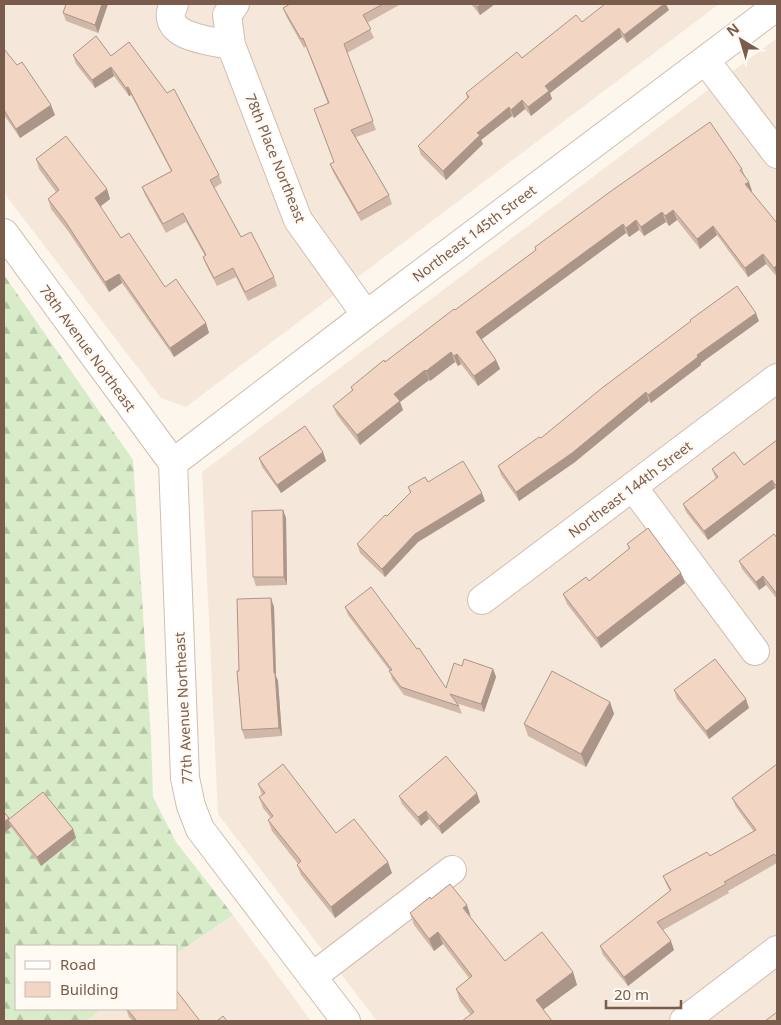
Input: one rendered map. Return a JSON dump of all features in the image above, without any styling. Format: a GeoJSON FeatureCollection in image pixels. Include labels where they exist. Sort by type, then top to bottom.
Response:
{"type":"FeatureCollection","features":[{"type":"Feature","properties":{"kind":"street"},"geometry":{"type":"LineString","coordinates":[[174,4],[170,16],[173,24],[179,30],[196,39],[231,45]]}},
{"type":"Feature","properties":{"kind":"street","name":"Northeast 145th Street"},"geometry":{"type":"LineString","coordinates":[[173,463],[366,315],[777,6]]}},
{"type":"Feature","properties":{"kind":"street","name":"78th Place Northeast"},"geometry":{"type":"LineString","coordinates":[[231,9],[231,45],[298,220],[366,315]]}},
{"type":"Feature","properties":{"kind":"street"},"geometry":{"type":"LineString","coordinates":[[705,60],[777,154]]}},
{"type":"Feature","properties":{"kind":"street","name":"78th Avenue Northeast"},"geometry":{"type":"LineString","coordinates":[[4,233],[173,463]]}},
{"type":"Feature","properties":{"kind":"street","name":"Northeast 144th Street"},"geometry":{"type":"LineString","coordinates":[[482,600],[777,378]]}},
{"type":"Feature","properties":{"kind":"street","name":"77th Avenue Northeast"},"geometry":{"type":"LineString","coordinates":[[173,463],[184,778],[191,806],[200,829],[346,1021]]}},
{"type":"Feature","properties":{"kind":"street"},"geometry":{"type":"LineString","coordinates":[[633,486],[755,651]]}},
{"type":"Feature","properties":{"kind":"street"},"geometry":{"type":"LineString","coordinates":[[312,977],[452,870]]}},
{"type":"Feature","properties":{"kind":"street"},"geometry":{"type":"LineString","coordinates":[[684,1021],[777,950]]}},
{"type":"Feature","properties":{"kind":"shaded area"},"geometry":{"type":"Polygon","coordinates":[[[4,4],[719,4],[186,407],[161,398],[4,193],[4,4]]]}},
{"type":"Feature","properties":{"kind":"shaded area"},"geometry":{"type":"Polygon","coordinates":[[[777,38],[777,1021],[377,1021],[218,814],[202,472],[777,38]]]}},
{"type":"Feature","properties":{"kind":"shaded area"},"geometry":{"type":"Polygon","coordinates":[[[233,915],[311,1021],[86,1021],[101,1010],[178,1010],[178,953],[233,915]]]}},
{"type":"Feature","properties":{"kind":"green space"},"geometry":{"type":"Polygon","coordinates":[[[4,275],[133,460],[151,737],[153,797],[176,842],[233,915],[178,953],[178,945],[15,945],[15,1010],[101,1010],[86,1021],[4,1021],[4,275]]]}},
{"type":"Feature","properties":{"kind":"building"},"geometry":{"type":"Polygon","coordinates":[[[66,4],[102,4],[95,25],[63,13],[66,4]]]}},
{"type":"Feature","properties":{"kind":"building"},"geometry":{"type":"Polygon","coordinates":[[[290,4],[383,4],[363,15],[371,29],[344,44],[373,121],[351,130],[389,195],[358,213],[330,164],[334,162],[314,109],[329,103],[303,38],[301,39],[283,8],[290,4]]]}},
{"type":"Feature","properties":{"kind":"building"},"geometry":{"type":"Polygon","coordinates":[[[605,4],[664,4],[624,35],[619,28],[545,86],[549,91],[528,107],[522,100],[511,110],[509,107],[477,133],[480,135],[443,171],[418,146],[469,97],[466,93],[517,52],[522,58],[576,15],[582,22],[605,4]]]}},
{"type":"Feature","properties":{"kind":"building"},"geometry":{"type":"Polygon","coordinates":[[[96,36],[111,56],[129,42],[167,93],[174,89],[219,175],[210,180],[241,237],[251,232],[274,277],[245,292],[233,268],[214,278],[203,257],[206,255],[183,213],[163,224],[142,187],[172,171],[128,87],[126,88],[111,67],[92,80],[73,55],[96,36]]]}},
{"type":"Feature","properties":{"kind":"building"},"geometry":{"type":"Polygon","coordinates":[[[4,49],[17,65],[22,62],[51,105],[16,129],[4,110],[4,49]]]}},
{"type":"Feature","properties":{"kind":"building"},"geometry":{"type":"Polygon","coordinates":[[[710,122],[742,169],[740,170],[749,182],[745,184],[777,223],[777,265],[774,268],[763,254],[745,268],[713,226],[697,239],[673,210],[665,216],[662,212],[641,227],[636,220],[626,228],[623,224],[476,332],[496,360],[474,376],[457,354],[454,356],[451,352],[394,394],[400,401],[357,435],[333,406],[353,390],[351,387],[384,360],[385,362],[536,250],[535,247],[614,189],[710,122]]]}},
{"type":"Feature","properties":{"kind":"building"},"geometry":{"type":"Polygon","coordinates":[[[66,136],[107,189],[95,198],[121,238],[129,233],[165,287],[176,279],[206,323],[170,348],[119,274],[105,282],[65,221],[48,199],[59,190],[36,159],[66,136]]]}},
{"type":"Feature","properties":{"kind":"building"},"geometry":{"type":"Polygon","coordinates":[[[737,286],[756,313],[697,355],[698,357],[648,395],[646,392],[572,453],[516,492],[498,466],[539,437],[541,438],[602,388],[737,286]]]}},
{"type":"Feature","properties":{"kind":"building"},"geometry":{"type":"Polygon","coordinates":[[[305,426],[323,452],[277,485],[259,458],[305,426]]]}},
{"type":"Feature","properties":{"kind":"building"},"geometry":{"type":"Polygon","coordinates":[[[777,440],[777,483],[775,485],[772,480],[704,531],[683,504],[718,477],[712,469],[734,452],[744,465],[777,440]]]}},
{"type":"Feature","properties":{"kind":"building"},"geometry":{"type":"Polygon","coordinates":[[[463,461],[482,493],[415,534],[382,569],[357,544],[411,492],[408,487],[425,477],[428,482],[463,461]]]}},
{"type":"Feature","properties":{"kind":"building"},"geometry":{"type":"Polygon","coordinates":[[[283,510],[284,577],[253,577],[252,511],[283,510]]]}},
{"type":"Feature","properties":{"kind":"building"},"geometry":{"type":"Polygon","coordinates":[[[648,528],[681,573],[597,638],[563,594],[586,577],[589,581],[630,548],[627,544],[648,528]]]}},
{"type":"Feature","properties":{"kind":"building"},"geometry":{"type":"Polygon","coordinates":[[[774,534],[777,538],[777,594],[763,576],[756,582],[739,561],[774,534]]]}},
{"type":"Feature","properties":{"kind":"building"},"geometry":{"type":"Polygon","coordinates":[[[371,587],[417,649],[419,648],[446,688],[454,663],[462,666],[464,659],[493,669],[481,704],[450,694],[459,706],[401,687],[389,671],[392,670],[345,607],[371,587]]]}},
{"type":"Feature","properties":{"kind":"building"},"geometry":{"type":"Polygon","coordinates":[[[271,598],[274,673],[279,728],[242,730],[237,671],[239,671],[237,599],[271,598]]]}},
{"type":"Feature","properties":{"kind":"building"},"geometry":{"type":"Polygon","coordinates":[[[715,659],[746,699],[706,731],[674,690],[715,659]]]}},
{"type":"Feature","properties":{"kind":"building"},"geometry":{"type":"Polygon","coordinates":[[[552,671],[610,702],[581,754],[524,724],[552,671]]]}},
{"type":"Feature","properties":{"kind":"building"},"geometry":{"type":"Polygon","coordinates":[[[446,756],[477,793],[439,826],[426,811],[418,817],[399,796],[446,756]]]}},
{"type":"Feature","properties":{"kind":"building"},"geometry":{"type":"Polygon","coordinates":[[[283,764],[336,833],[354,819],[388,862],[331,907],[297,865],[301,861],[268,820],[273,816],[259,797],[265,793],[258,784],[283,764]]]}},
{"type":"Feature","properties":{"kind":"building"},"geometry":{"type":"Polygon","coordinates":[[[777,764],[777,856],[774,854],[724,882],[726,884],[657,922],[671,941],[624,977],[600,946],[671,890],[663,876],[707,852],[710,856],[756,830],[732,798],[777,764]]]}},
{"type":"Feature","properties":{"kind":"building"},"geometry":{"type":"Polygon","coordinates":[[[43,792],[73,829],[37,857],[8,820],[43,792]]]}},
{"type":"Feature","properties":{"kind":"building"},"geometry":{"type":"Polygon","coordinates":[[[4,812],[9,818],[4,822],[4,812]]]}},
{"type":"Feature","properties":{"kind":"building"},"geometry":{"type":"Polygon","coordinates":[[[450,884],[467,905],[463,908],[505,961],[542,932],[573,972],[536,1000],[552,1021],[462,1021],[474,1012],[456,989],[472,976],[438,932],[429,939],[410,913],[450,884]]]}},
{"type":"Feature","properties":{"kind":"building"},"geometry":{"type":"Polygon","coordinates":[[[178,993],[200,1021],[137,1021],[128,1010],[178,1010],[178,993]]]}},
{"type":"Feature","properties":{"kind":"building"},"geometry":{"type":"Polygon","coordinates":[[[777,1012],[777,1021],[765,1021],[777,1012]]]}},
{"type":"Feature","properties":{"kind":"building"},"geometry":{"type":"Polygon","coordinates":[[[223,1016],[227,1021],[217,1021],[223,1016]]]}}]}
